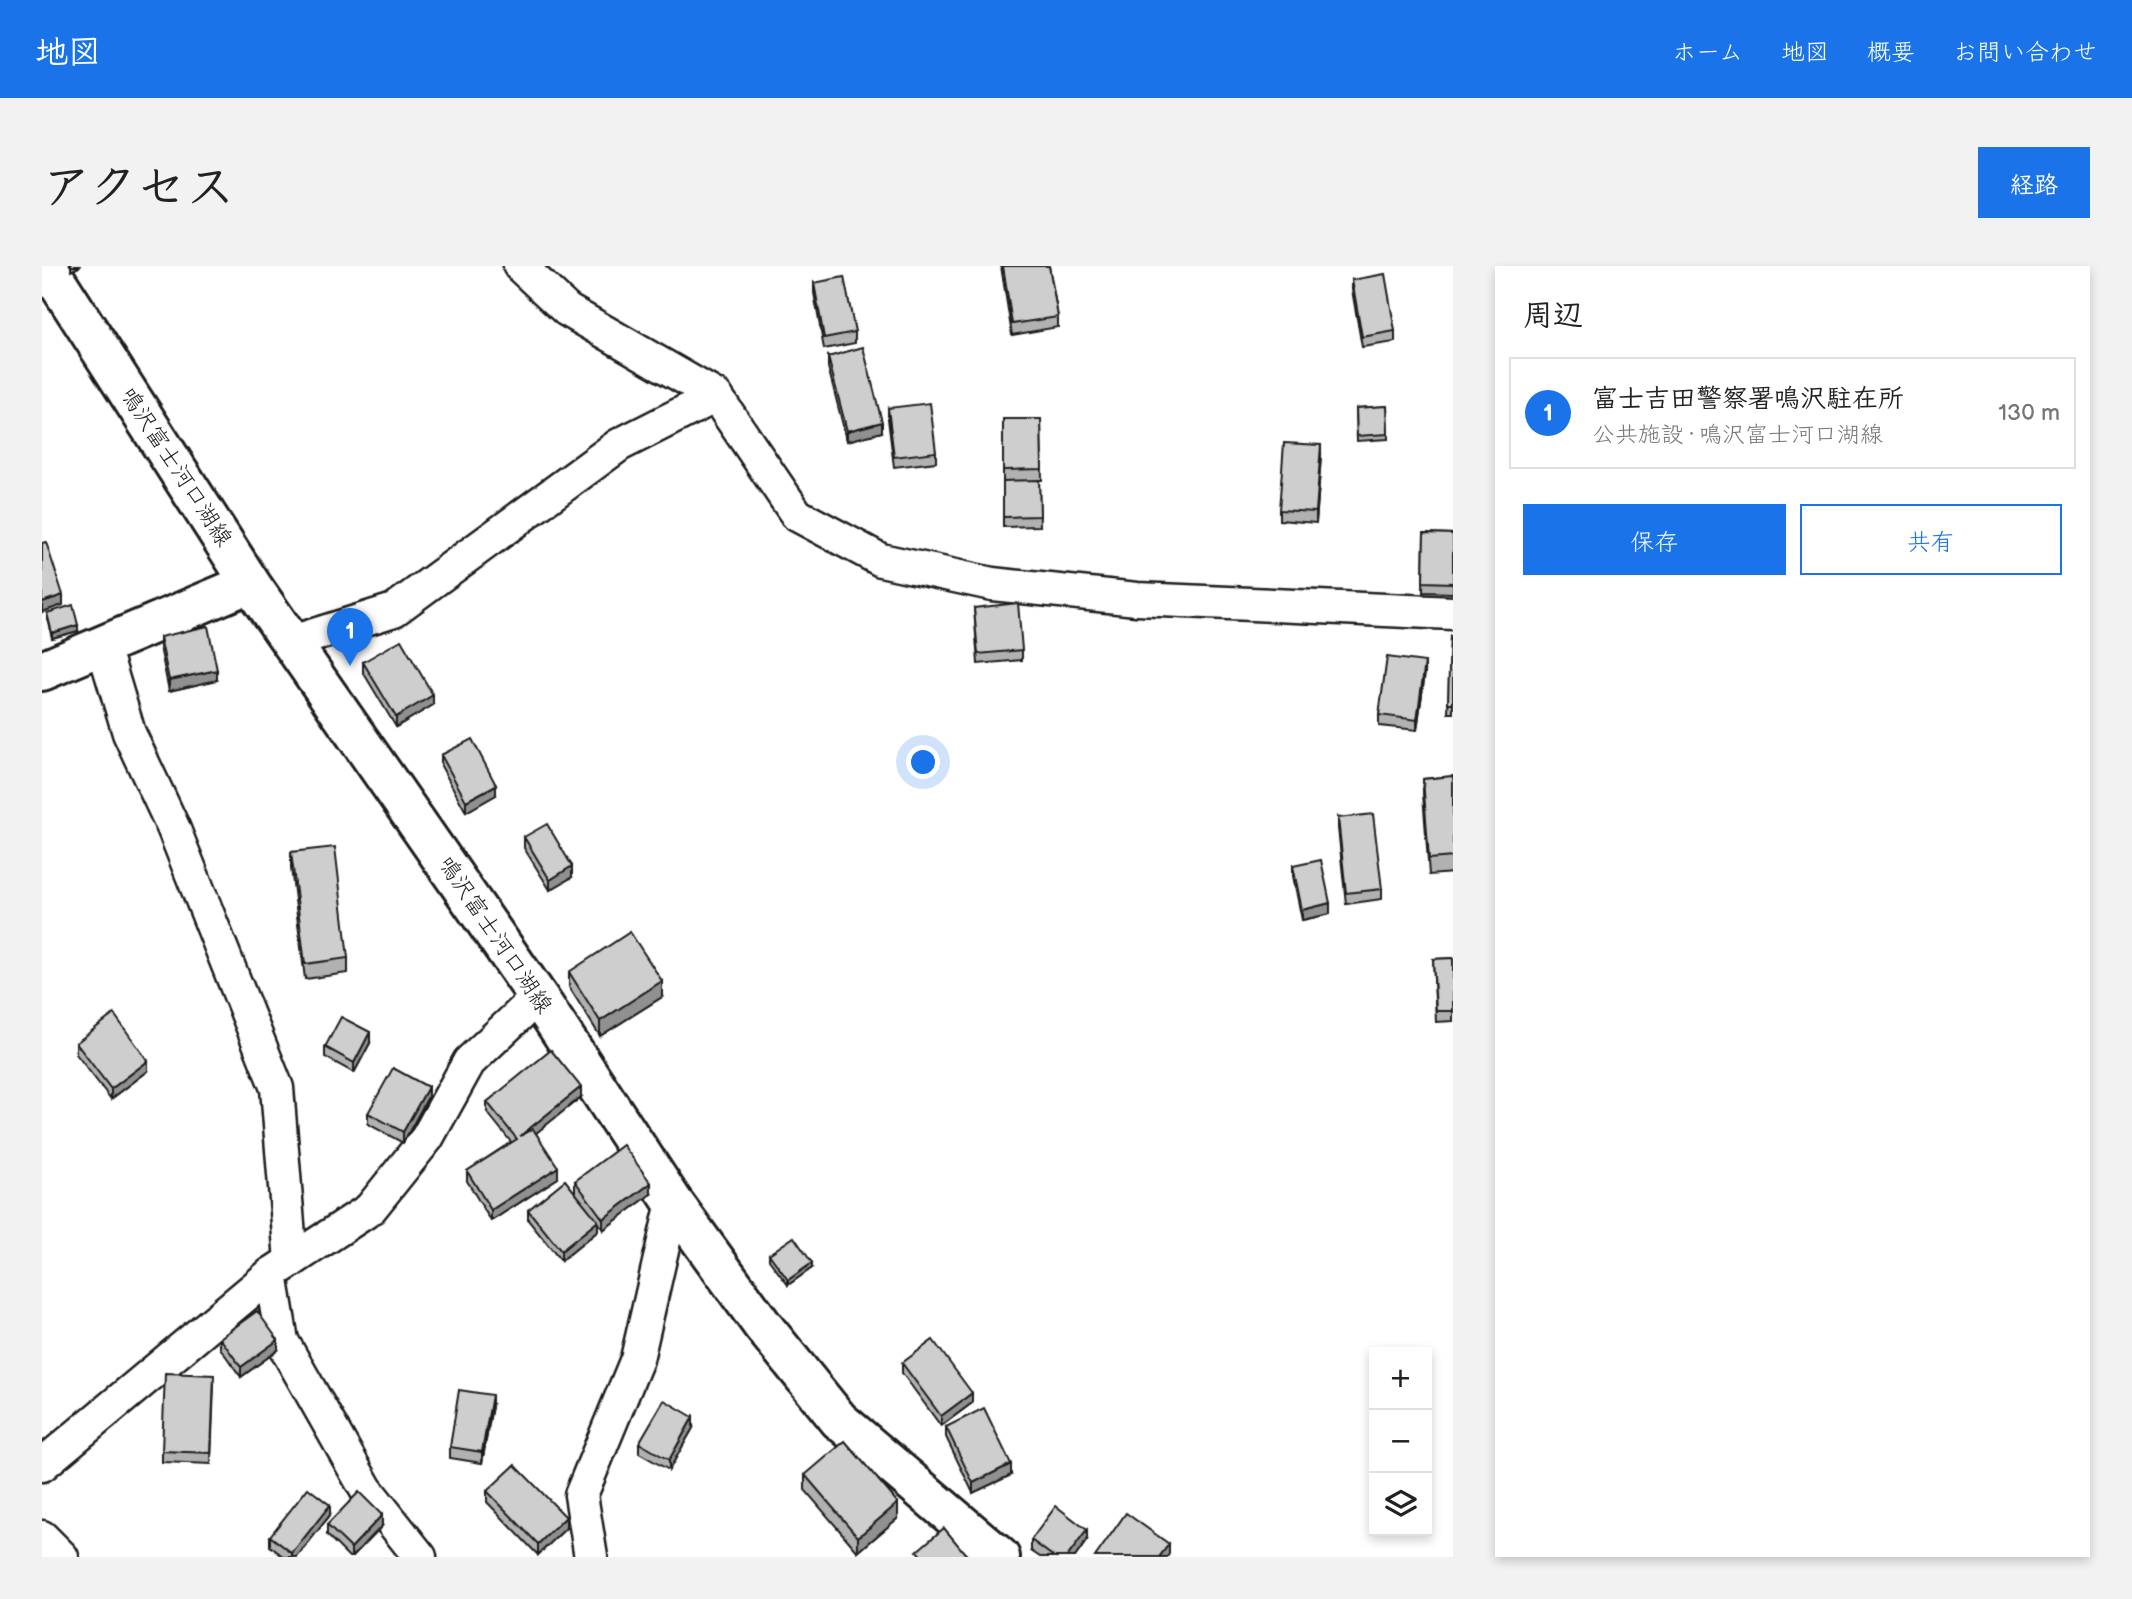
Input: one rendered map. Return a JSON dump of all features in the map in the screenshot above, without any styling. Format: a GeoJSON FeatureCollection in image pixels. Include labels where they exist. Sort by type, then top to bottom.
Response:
{"type":"FeatureCollection","features":[{"type":"Feature","properties":{"kind":"main road","name":"鳴沢富士河口湖線"},"geometry":{"type":"LineString","coordinates":[[47,266],[250,583],[538,997],[673,1202],[763,1326],[838,1420],[1000,1557]]}},
{"type":"Feature","properties":{"kind":"main road"},"geometry":{"type":"LineString","coordinates":[[42,671],[250,583]]}},
{"type":"Feature","properties":{"kind":"street"},"geometry":{"type":"LineString","coordinates":[[520,266],[567,310],[716,396],[797,515],[881,560],[992,584],[1137,600],[1453,613]]}},
{"type":"Feature","properties":{"kind":"street"},"geometry":{"type":"LineString","coordinates":[[292,642],[394,610],[619,445],[716,396]]}},
{"type":"Feature","properties":{"kind":"street"},"geometry":{"type":"LineString","coordinates":[[103,646],[129,733],[173,827],[276,1088],[282,1341],[366,1489],[420,1557]]}},
{"type":"Feature","properties":{"kind":"street"},"geometry":{"type":"LineString","coordinates":[[42,1465],[281,1267],[370,1209],[426,1138],[469,1062],[538,997]]}},
{"type":"Feature","properties":{"kind":"street"},"geometry":{"type":"LineString","coordinates":[[591,1557],[581,1495],[637,1359],[673,1202]]}},
{"type":"Feature","properties":{"kind":"street"},"geometry":{"type":"LineString","coordinates":[[42,1537],[62,1557]]}},
{"type":"Feature","properties":{"kind":"building"},"geometry":{"type":"Polygon","coordinates":[[[1003,266],[1049,266],[1058,317],[1012,324],[1003,266]]]}},
{"type":"Feature","properties":{"kind":"building"},"geometry":{"type":"Polygon","coordinates":[[[1385,274],[1395,331],[1362,337],[1352,280],[1385,274]]]}},
{"type":"Feature","properties":{"kind":"building"},"geometry":{"type":"Polygon","coordinates":[[[844,277],[855,332],[824,338],[814,283],[844,277]]]}},
{"type":"Feature","properties":{"kind":"building"},"geometry":{"type":"Polygon","coordinates":[[[863,347],[882,422],[847,431],[828,357],[863,347]]]}},
{"type":"Feature","properties":{"kind":"building"},"geometry":{"type":"Polygon","coordinates":[[[930,403],[936,452],[894,457],[888,408],[930,403]]]}},
{"type":"Feature","properties":{"kind":"building"},"geometry":{"type":"Polygon","coordinates":[[[1387,406],[1388,434],[1357,436],[1356,408],[1387,406]]]}},
{"type":"Feature","properties":{"kind":"building"},"geometry":{"type":"Polygon","coordinates":[[[1003,419],[1041,419],[1042,469],[1003,470],[1003,419]]]}},
{"type":"Feature","properties":{"kind":"building"},"geometry":{"type":"Polygon","coordinates":[[[1284,443],[1321,445],[1316,512],[1279,510],[1284,443]]]}},
{"type":"Feature","properties":{"kind":"building"},"geometry":{"type":"Polygon","coordinates":[[[1039,480],[1040,516],[1003,517],[1003,481],[1039,480]]]}},
{"type":"Feature","properties":{"kind":"building"},"geometry":{"type":"Polygon","coordinates":[[[1424,533],[1453,534],[1453,583],[1423,582],[1424,533]]]}},
{"type":"Feature","properties":{"kind":"building"},"geometry":{"type":"Polygon","coordinates":[[[46,542],[63,595],[42,602],[42,543],[46,542]]]}},
{"type":"Feature","properties":{"kind":"building"},"geometry":{"type":"Polygon","coordinates":[[[1018,603],[1022,650],[978,654],[974,608],[1018,603]]]}},
{"type":"Feature","properties":{"kind":"building"},"geometry":{"type":"Polygon","coordinates":[[[73,605],[78,625],[52,633],[47,613],[73,605]]]}},
{"type":"Feature","properties":{"kind":"building"},"geometry":{"type":"Polygon","coordinates":[[[208,626],[217,670],[169,680],[160,637],[208,626]]]}},
{"type":"Feature","properties":{"kind":"building"},"geometry":{"type":"Polygon","coordinates":[[[1450,636],[1453,636],[1453,703],[1448,703],[1450,636]]]}},
{"type":"Feature","properties":{"kind":"building"},"geometry":{"type":"Polygon","coordinates":[[[401,640],[433,695],[396,717],[363,662],[401,640]]]}},
{"type":"Feature","properties":{"kind":"building"},"geometry":{"type":"Polygon","coordinates":[[[1387,657],[1425,662],[1417,720],[1379,715],[1387,657]]]}},
{"type":"Feature","properties":{"kind":"building"},"geometry":{"type":"Polygon","coordinates":[[[472,739],[496,785],[466,801],[441,755],[472,739]]]}},
{"type":"Feature","properties":{"kind":"building"},"geometry":{"type":"Polygon","coordinates":[[[1453,776],[1453,857],[1429,859],[1423,779],[1453,776]]]}},
{"type":"Feature","properties":{"kind":"building"},"geometry":{"type":"Polygon","coordinates":[[[1373,814],[1382,889],[1346,893],[1338,818],[1373,814]]]}},
{"type":"Feature","properties":{"kind":"building"},"geometry":{"type":"Polygon","coordinates":[[[547,824],[572,866],[550,880],[524,837],[547,824]]]}},
{"type":"Feature","properties":{"kind":"building"},"geometry":{"type":"Polygon","coordinates":[[[335,847],[348,958],[305,964],[291,852],[335,847]]]}},
{"type":"Feature","properties":{"kind":"building"},"geometry":{"type":"Polygon","coordinates":[[[1321,860],[1330,903],[1302,910],[1293,866],[1321,860]]]}},
{"type":"Feature","properties":{"kind":"building"},"geometry":{"type":"Polygon","coordinates":[[[630,932],[662,981],[600,1021],[569,972],[630,932]]]}},
{"type":"Feature","properties":{"kind":"building"},"geometry":{"type":"Polygon","coordinates":[[[1453,958],[1453,1011],[1436,1011],[1433,959],[1453,958]]]}},
{"type":"Feature","properties":{"kind":"building"},"geometry":{"type":"Polygon","coordinates":[[[114,1014],[148,1061],[111,1089],[76,1043],[114,1014]]]}},
{"type":"Feature","properties":{"kind":"building"},"geometry":{"type":"Polygon","coordinates":[[[341,1017],[370,1032],[354,1063],[325,1047],[341,1017]]]}},
{"type":"Feature","properties":{"kind":"building"},"geometry":{"type":"Polygon","coordinates":[[[551,1050],[581,1087],[520,1136],[533,1129],[558,1167],[491,1210],[467,1171],[517,1139],[487,1102],[551,1050]]]}},
{"type":"Feature","properties":{"kind":"building"},"geometry":{"type":"Polygon","coordinates":[[[393,1068],[428,1087],[403,1132],[368,1113],[393,1068]]]}},
{"type":"Feature","properties":{"kind":"building"},"geometry":{"type":"Polygon","coordinates":[[[623,1145],[651,1183],[603,1219],[575,1181],[623,1145]]]}},
{"type":"Feature","properties":{"kind":"building"},"geometry":{"type":"Polygon","coordinates":[[[565,1180],[598,1221],[561,1251],[528,1210],[565,1180]]]}},
{"type":"Feature","properties":{"kind":"building"},"geometry":{"type":"Polygon","coordinates":[[[794,1237],[812,1263],[788,1280],[769,1254],[794,1237]]]}},
{"type":"Feature","properties":{"kind":"building"},"geometry":{"type":"Polygon","coordinates":[[[257,1311],[278,1340],[241,1367],[220,1338],[257,1311]]]}},
{"type":"Feature","properties":{"kind":"building"},"geometry":{"type":"Polygon","coordinates":[[[933,1340],[972,1393],[941,1416],[902,1363],[933,1340]]]}},
{"type":"Feature","properties":{"kind":"building"},"geometry":{"type":"Polygon","coordinates":[[[165,1373],[214,1375],[211,1453],[162,1451],[165,1373]]]}},
{"type":"Feature","properties":{"kind":"building"},"geometry":{"type":"Polygon","coordinates":[[[459,1390],[492,1395],[482,1452],[450,1447],[459,1390]]]}},
{"type":"Feature","properties":{"kind":"building"},"geometry":{"type":"Polygon","coordinates":[[[664,1400],[693,1417],[669,1460],[639,1443],[664,1400]]]}},
{"type":"Feature","properties":{"kind":"building"},"geometry":{"type":"Polygon","coordinates":[[[984,1408],[1011,1464],[973,1483],[946,1427],[984,1408]]]}},
{"type":"Feature","properties":{"kind":"building"},"geometry":{"type":"Polygon","coordinates":[[[845,1441],[898,1503],[858,1537],[805,1475],[845,1441]]]}},
{"type":"Feature","properties":{"kind":"building"},"geometry":{"type":"Polygon","coordinates":[[[515,1465],[566,1517],[538,1544],[487,1491],[515,1465]]]}},
{"type":"Feature","properties":{"kind":"building"},"geometry":{"type":"Polygon","coordinates":[[[308,1488],[330,1505],[292,1553],[270,1536],[308,1488]]]}},
{"type":"Feature","properties":{"kind":"building"},"geometry":{"type":"Polygon","coordinates":[[[359,1492],[382,1515],[351,1548],[327,1525],[359,1492]]]}},
{"type":"Feature","properties":{"kind":"building"},"geometry":{"type":"Polygon","coordinates":[[[1056,1506],[1087,1530],[1067,1557],[1054,1557],[1031,1540],[1056,1506]]]}},
{"type":"Feature","properties":{"kind":"building"},"geometry":{"type":"Polygon","coordinates":[[[1126,1513],[1169,1544],[1159,1557],[1095,1557],[1126,1513]]]}},
{"type":"Feature","properties":{"kind":"building"},"geometry":{"type":"Polygon","coordinates":[[[944,1528],[968,1557],[922,1557],[917,1551],[944,1528]]]}},
{"type":"Feature","properties":{"kind":"place","name":"富士吉田警察署鳴沢駐在所"},"geometry":{"type":"Point","coordinates":[350,666]}}]}
